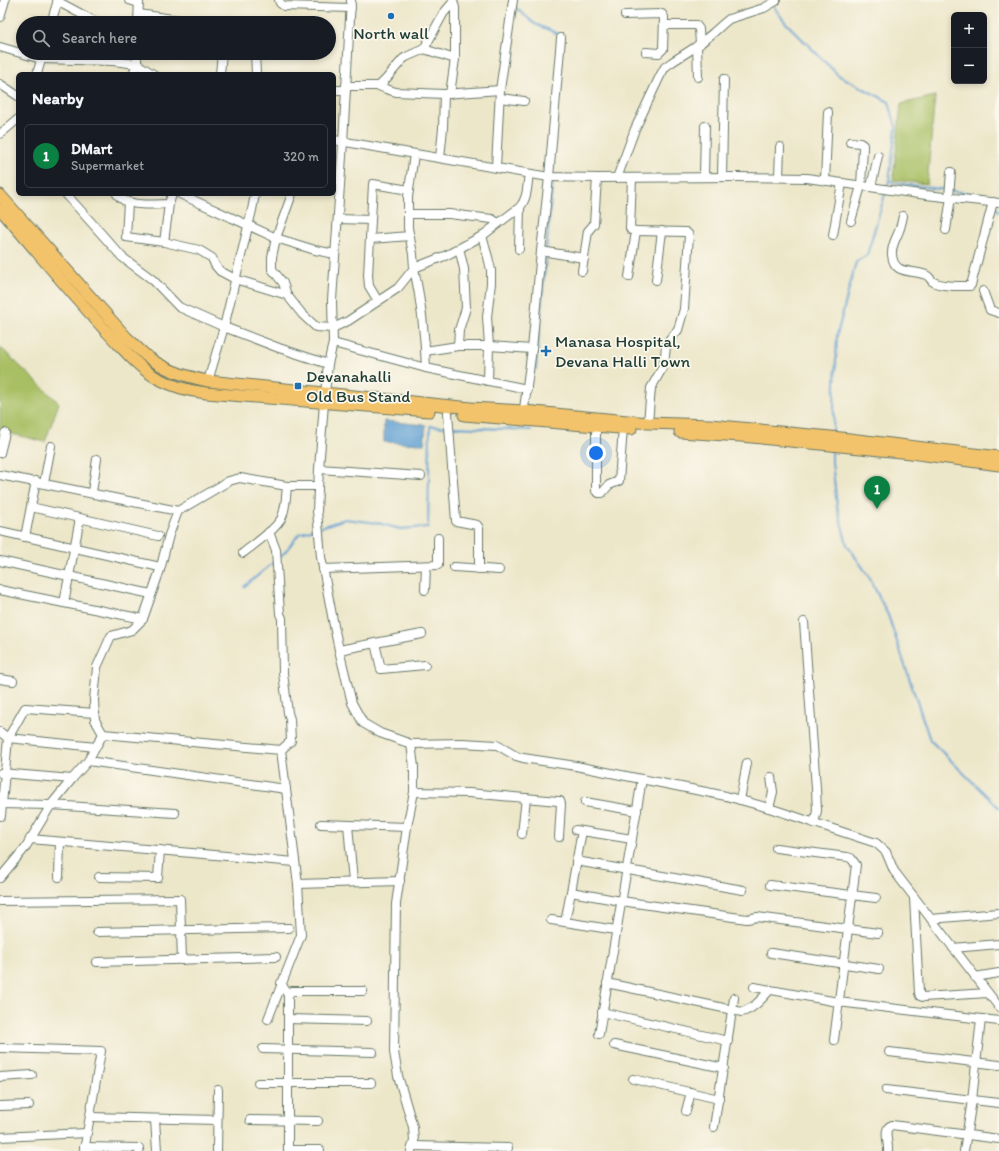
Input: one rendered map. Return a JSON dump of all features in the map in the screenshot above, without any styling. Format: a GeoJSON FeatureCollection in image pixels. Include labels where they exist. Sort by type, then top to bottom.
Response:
{"type":"FeatureCollection","features":[{"type":"Feature","properties":{"kind":"main road"},"geometry":{"type":"LineString","coordinates":[[0,195],[127,338],[148,357],[165,368],[190,378],[325,398],[448,413],[710,426],[840,442],[999,465]]}},
{"type":"Feature","properties":{"kind":"main road"},"geometry":{"type":"LineString","coordinates":[[0,209],[97,321],[139,365],[156,378],[190,391],[471,408],[596,426],[821,440]]}},
{"type":"Feature","properties":{"kind":"main road"},"geometry":{"type":"LineString","coordinates":[[840,442],[919,446],[999,457]]}},
{"type":"Feature","properties":{"kind":"street"},"geometry":{"type":"LineString","coordinates":[[0,16],[5,0]]}},
{"type":"Feature","properties":{"kind":"street"},"geometry":{"type":"LineString","coordinates":[[129,0],[139,1],[139,14],[152,16]]}},
{"type":"Feature","properties":{"kind":"street"},"geometry":{"type":"LineString","coordinates":[[279,0],[284,6],[307,3],[351,4],[344,142],[332,300],[333,343],[328,364],[317,510],[323,569],[338,650],[352,703],[363,723],[380,733],[412,744],[462,743],[497,745],[516,756],[523,758],[576,766],[726,796],[769,808],[876,843],[886,852],[894,871],[999,1007]]}},
{"type":"Feature","properties":{"kind":"street"},"geometry":{"type":"LineString","coordinates":[[496,167],[500,94],[513,0]]}},
{"type":"Feature","properties":{"kind":"street"},"geometry":{"type":"LineString","coordinates":[[53,16],[57,1],[85,16]]}},
{"type":"Feature","properties":{"kind":"street"},"geometry":{"type":"LineString","coordinates":[[379,86],[403,59],[424,49],[443,14],[453,1]]}},
{"type":"Feature","properties":{"kind":"street"},"geometry":{"type":"LineString","coordinates":[[440,158],[447,94],[455,59],[456,27],[453,1]]}},
{"type":"Feature","properties":{"kind":"street"},"geometry":{"type":"LineString","coordinates":[[617,178],[635,129],[665,67],[699,45],[729,20],[764,8],[776,1]]}},
{"type":"Feature","properties":{"kind":"street"},"geometry":{"type":"LineString","coordinates":[[625,15],[662,14],[664,17],[662,51],[646,52]]}},
{"type":"Feature","properties":{"kind":"street"},"geometry":{"type":"LineString","coordinates":[[664,25],[696,25],[699,29],[698,77]]}},
{"type":"Feature","properties":{"kind":"street"},"geometry":{"type":"LineString","coordinates":[[523,416],[532,348],[541,251],[552,177],[561,38]]}},
{"type":"Feature","properties":{"kind":"street"},"geometry":{"type":"LineString","coordinates":[[0,47],[16,50]]}},
{"type":"Feature","properties":{"kind":"street"},"geometry":{"type":"LineString","coordinates":[[424,49],[455,59]]}},
{"type":"Feature","properties":{"kind":"street"},"geometry":{"type":"LineString","coordinates":[[38,72],[41,60]]}},
{"type":"Feature","properties":{"kind":"street"},"geometry":{"type":"LineString","coordinates":[[99,60],[137,64],[150,72]]}},
{"type":"Feature","properties":{"kind":"street"},"geometry":{"type":"LineString","coordinates":[[134,72],[137,60]]}},
{"type":"Feature","properties":{"kind":"street"},"geometry":{"type":"LineString","coordinates":[[220,72],[221,60]]}},
{"type":"Feature","properties":{"kind":"street"},"geometry":{"type":"LineString","coordinates":[[255,60],[256,72]]}},
{"type":"Feature","properties":{"kind":"street"},"geometry":{"type":"LineString","coordinates":[[722,177],[724,79]]}},
{"type":"Feature","properties":{"kind":"street"},"geometry":{"type":"LineString","coordinates":[[0,84],[16,95]]}},
{"type":"Feature","properties":{"kind":"street"},"geometry":{"type":"LineString","coordinates":[[336,90],[379,86],[396,92],[500,94],[524,101]]}},
{"type":"Feature","properties":{"kind":"street"},"geometry":{"type":"LineString","coordinates":[[825,180],[828,112]]}},
{"type":"Feature","properties":{"kind":"street"},"geometry":{"type":"LineString","coordinates":[[0,134],[16,121]]}},
{"type":"Feature","properties":{"kind":"street"},"geometry":{"type":"LineString","coordinates":[[704,177],[705,126]]}},
{"type":"Feature","properties":{"kind":"street"},"geometry":{"type":"LineString","coordinates":[[336,140],[552,177],[807,178],[996,203],[970,286],[938,284],[924,274],[904,271],[898,268],[892,256],[892,249],[900,230],[903,216]]}},
{"type":"Feature","properties":{"kind":"street"},"geometry":{"type":"LineString","coordinates":[[850,142],[860,143],[864,148],[860,186],[851,221]]}},
{"type":"Feature","properties":{"kind":"street"},"geometry":{"type":"LineString","coordinates":[[779,178],[780,147]]}},
{"type":"Feature","properties":{"kind":"street"},"geometry":{"type":"LineString","coordinates":[[414,154],[409,190],[408,228],[419,291],[426,368]]}},
{"type":"Feature","properties":{"kind":"street"},"geometry":{"type":"LineString","coordinates":[[871,187],[878,156]]}},
{"type":"Feature","properties":{"kind":"street"},"geometry":{"type":"LineString","coordinates":[[946,230],[951,172]]}},
{"type":"Feature","properties":{"kind":"street"},"geometry":{"type":"LineString","coordinates":[[289,196],[276,238],[272,257],[272,269],[282,283],[287,294],[302,314],[316,327],[333,328],[348,321],[398,288],[414,268],[447,255],[482,236],[520,207],[526,198],[529,174]]}},
{"type":"Feature","properties":{"kind":"street"},"geometry":{"type":"LineString","coordinates":[[582,271],[588,231],[594,224],[597,178]]}},
{"type":"Feature","properties":{"kind":"street"},"geometry":{"type":"LineString","coordinates":[[632,178],[631,230],[686,232],[689,235],[684,308],[678,330],[666,346],[664,365],[651,388],[648,423]]}},
{"type":"Feature","properties":{"kind":"street"},"geometry":{"type":"LineString","coordinates":[[833,235],[842,183]]}},
{"type":"Feature","properties":{"kind":"street"},"geometry":{"type":"LineString","coordinates":[[378,301],[369,286],[368,275],[373,184],[409,190]]}},
{"type":"Feature","properties":{"kind":"street"},"geometry":{"type":"LineString","coordinates":[[68,196],[122,257],[152,280],[179,307],[224,327],[279,348],[328,364]]}},
{"type":"Feature","properties":{"kind":"street"},"geometry":{"type":"LineString","coordinates":[[118,196],[119,198],[131,203],[169,204]]}},
{"type":"Feature","properties":{"kind":"street"},"geometry":{"type":"LineString","coordinates":[[164,242],[171,196]]}},
{"type":"Feature","properties":{"kind":"street"},"geometry":{"type":"LineString","coordinates":[[184,196],[276,238],[314,250],[335,254]]}},
{"type":"Feature","properties":{"kind":"street"},"geometry":{"type":"LineString","coordinates":[[208,381],[224,327],[255,196]]}},
{"type":"Feature","properties":{"kind":"street"},"geometry":{"type":"LineString","coordinates":[[128,202],[126,237],[164,242],[199,250],[212,258],[220,271],[235,279],[287,294]]}},
{"type":"Feature","properties":{"kind":"street"},"geometry":{"type":"LineString","coordinates":[[519,249],[520,207]]}},
{"type":"Feature","properties":{"kind":"street"},"geometry":{"type":"LineString","coordinates":[[408,214],[449,214],[492,219],[498,223]]}},
{"type":"Feature","properties":{"kind":"street"},"geometry":{"type":"LineString","coordinates":[[338,219],[371,220]]}},
{"type":"Feature","properties":{"kind":"street"},"geometry":{"type":"LineString","coordinates":[[629,276],[636,231]]}},
{"type":"Feature","properties":{"kind":"street"},"geometry":{"type":"LineString","coordinates":[[656,280],[662,231]]}},
{"type":"Feature","properties":{"kind":"street"},"geometry":{"type":"LineString","coordinates":[[370,239],[410,236]]}},
{"type":"Feature","properties":{"kind":"street"},"geometry":{"type":"LineString","coordinates":[[482,236],[491,270],[487,316],[490,346],[488,381]]}},
{"type":"Feature","properties":{"kind":"street"},"geometry":{"type":"LineString","coordinates":[[458,346],[459,330],[466,308],[464,269],[459,248]]}},
{"type":"Feature","properties":{"kind":"street"},"geometry":{"type":"LineString","coordinates":[[541,251],[584,258]]}},
{"type":"Feature","properties":{"kind":"street"},"geometry":{"type":"LineString","coordinates":[[983,291],[990,310],[999,313]]}},
{"type":"Feature","properties":{"kind":"street"},"geometry":{"type":"LineString","coordinates":[[333,343],[426,368],[527,389]]}},
{"type":"Feature","properties":{"kind":"street"},"geometry":{"type":"LineString","coordinates":[[425,351],[458,346],[532,348]]}},
{"type":"Feature","properties":{"kind":"street"},"geometry":{"type":"LineString","coordinates":[[448,413],[456,521],[475,524],[479,528],[479,569]]}},
{"type":"Feature","properties":{"kind":"street"},"geometry":{"type":"LineString","coordinates":[[596,426],[596,491],[599,493],[602,493],[609,484],[619,481],[623,428]]}},
{"type":"Feature","properties":{"kind":"street"},"geometry":{"type":"LineString","coordinates":[[0,453],[4,432]]}},
{"type":"Feature","properties":{"kind":"street"},"geometry":{"type":"LineString","coordinates":[[25,537],[31,507],[51,446]]}},
{"type":"Feature","properties":{"kind":"street"},"geometry":{"type":"LineString","coordinates":[[92,492],[97,459]]}},
{"type":"Feature","properties":{"kind":"street"},"geometry":{"type":"LineString","coordinates":[[319,469],[421,476]]}},
{"type":"Feature","properties":{"kind":"street"},"geometry":{"type":"LineString","coordinates":[[0,475],[92,492],[178,511]]}},
{"type":"Feature","properties":{"kind":"street"},"geometry":{"type":"LineString","coordinates":[[103,734],[95,720],[94,700],[97,667],[111,636],[132,630],[143,619],[178,511],[229,481],[240,478],[287,486],[318,486]]}},
{"type":"Feature","properties":{"kind":"street"},"geometry":{"type":"LineString","coordinates":[[243,554],[276,527],[282,518],[287,486]]}},
{"type":"Feature","properties":{"kind":"street"},"geometry":{"type":"LineString","coordinates":[[31,507],[158,536]]}},
{"type":"Feature","properties":{"kind":"street"},"geometry":{"type":"LineString","coordinates":[[64,603],[80,518]]}},
{"type":"Feature","properties":{"kind":"street"},"geometry":{"type":"LineString","coordinates":[[0,531],[160,567]]}},
{"type":"Feature","properties":{"kind":"street"},"geometry":{"type":"LineString","coordinates":[[103,734],[281,750],[291,741],[290,719],[283,673],[282,618],[280,614],[276,550],[269,532]]}},
{"type":"Feature","properties":{"kind":"street"},"geometry":{"type":"LineString","coordinates":[[323,569],[438,566],[438,538]]}},
{"type":"Feature","properties":{"kind":"street"},"geometry":{"type":"LineString","coordinates":[[0,560],[151,594]]}},
{"type":"Feature","properties":{"kind":"street"},"geometry":{"type":"LineString","coordinates":[[426,566],[426,590]]}},
{"type":"Feature","properties":{"kind":"street"},"geometry":{"type":"LineString","coordinates":[[454,567],[499,570]]}},
{"type":"Feature","properties":{"kind":"street"},"geometry":{"type":"LineString","coordinates":[[0,590],[143,619]]}},
{"type":"Feature","properties":{"kind":"street"},"geometry":{"type":"LineString","coordinates":[[804,622],[816,788],[817,811],[814,823]]}},
{"type":"Feature","properties":{"kind":"street"},"geometry":{"type":"LineString","coordinates":[[338,650],[422,634]]}},
{"type":"Feature","properties":{"kind":"street"},"geometry":{"type":"LineString","coordinates":[[375,644],[381,669],[425,665]]}},
{"type":"Feature","properties":{"kind":"street"},"geometry":{"type":"LineString","coordinates":[[0,679],[13,680]]}},
{"type":"Feature","properties":{"kind":"street"},"geometry":{"type":"LineString","coordinates":[[1,816],[3,773],[8,738],[25,708],[95,714]]}},
{"type":"Feature","properties":{"kind":"street"},"geometry":{"type":"LineString","coordinates":[[0,732],[8,738],[96,746]]}},
{"type":"Feature","properties":{"kind":"street"},"geometry":{"type":"LineString","coordinates":[[0,878],[24,848],[51,805],[88,761],[103,734]]}},
{"type":"Feature","properties":{"kind":"street"},"geometry":{"type":"LineString","coordinates":[[412,744],[414,792],[407,827],[396,904],[394,1052],[398,1076],[412,1127],[414,1141],[412,1149],[508,1148]]}},
{"type":"Feature","properties":{"kind":"street"},"geometry":{"type":"LineString","coordinates":[[268,1019],[301,935],[298,884],[281,750]]}},
{"type":"Feature","properties":{"kind":"street"},"geometry":{"type":"LineString","coordinates":[[88,761],[286,789]]}},
{"type":"Feature","properties":{"kind":"street"},"geometry":{"type":"LineString","coordinates":[[740,800],[747,763]]}},
{"type":"Feature","properties":{"kind":"street"},"geometry":{"type":"LineString","coordinates":[[3,773],[72,779]]}},
{"type":"Feature","properties":{"kind":"street"},"geometry":{"type":"LineString","coordinates":[[769,808],[773,792],[772,776]]}},
{"type":"Feature","properties":{"kind":"street"},"geometry":{"type":"LineString","coordinates":[[598,1034],[642,779]]}},
{"type":"Feature","properties":{"kind":"street"},"geometry":{"type":"LineString","coordinates":[[414,792],[469,793],[560,801],[559,837]]}},
{"type":"Feature","properties":{"kind":"street"},"geometry":{"type":"LineString","coordinates":[[522,834],[526,798]]}},
{"type":"Feature","properties":{"kind":"street"},"geometry":{"type":"LineString","coordinates":[[586,802],[637,811]]}},
{"type":"Feature","properties":{"kind":"street"},"geometry":{"type":"LineString","coordinates":[[1,804],[51,805],[175,813]]}},
{"type":"Feature","properties":{"kind":"street"},"geometry":{"type":"LineString","coordinates":[[321,824],[407,827]]}},
{"type":"Feature","properties":{"kind":"street"},"geometry":{"type":"LineString","coordinates":[[348,825],[353,882]]}},
{"type":"Feature","properties":{"kind":"street"},"geometry":{"type":"LineString","coordinates":[[565,922],[576,861],[579,831],[632,839]]}},
{"type":"Feature","properties":{"kind":"street"},"geometry":{"type":"LineString","coordinates":[[30,839],[295,862]]}},
{"type":"Feature","properties":{"kind":"street"},"geometry":{"type":"LineString","coordinates":[[59,877],[60,842]]}},
{"type":"Feature","properties":{"kind":"street"},"geometry":{"type":"LineString","coordinates":[[776,848],[851,858],[856,865],[834,1040]]}},
{"type":"Feature","properties":{"kind":"street"},"geometry":{"type":"LineString","coordinates":[[98,876],[158,878],[160,850]]}},
{"type":"Feature","properties":{"kind":"street"},"geometry":{"type":"LineString","coordinates":[[576,861],[743,890]]}},
{"type":"Feature","properties":{"kind":"street"},"geometry":{"type":"LineString","coordinates":[[298,884],[400,881]]}},
{"type":"Feature","properties":{"kind":"street"},"geometry":{"type":"LineString","coordinates":[[770,885],[876,898]]}},
{"type":"Feature","properties":{"kind":"street"},"geometry":{"type":"LineString","coordinates":[[571,892],[621,901],[747,919],[757,917],[878,933]]}},
{"type":"Feature","properties":{"kind":"street"},"geometry":{"type":"LineString","coordinates":[[914,898],[920,996],[988,993]]}},
{"type":"Feature","properties":{"kind":"street"},"geometry":{"type":"LineString","coordinates":[[0,901],[180,899],[182,960]]}},
{"type":"Feature","properties":{"kind":"street"},"geometry":{"type":"LineString","coordinates":[[931,919],[999,913]]}},
{"type":"Feature","properties":{"kind":"street"},"geometry":{"type":"LineString","coordinates":[[551,920],[616,930]]}},
{"type":"Feature","properties":{"kind":"street"},"geometry":{"type":"LineString","coordinates":[[97,932],[288,928]]}},
{"type":"Feature","properties":{"kind":"street"},"geometry":{"type":"LineString","coordinates":[[953,948],[999,944]]}},
{"type":"Feature","properties":{"kind":"street"},"geometry":{"type":"LineString","coordinates":[[771,954],[879,969]]}},
{"type":"Feature","properties":{"kind":"street"},"geometry":{"type":"LineString","coordinates":[[97,962],[276,957]]}},
{"type":"Feature","properties":{"kind":"street"},"geometry":{"type":"LineString","coordinates":[[975,977],[999,973]]}},
{"type":"Feature","properties":{"kind":"street"},"geometry":{"type":"LineString","coordinates":[[281,983],[288,995],[288,1150],[320,1150]]}},
{"type":"Feature","properties":{"kind":"street"},"geometry":{"type":"LineString","coordinates":[[607,983],[742,1012],[748,1011],[770,990]]}},
{"type":"Feature","properties":{"kind":"street"},"geometry":{"type":"LineString","coordinates":[[754,987],[838,1002],[999,1021]]}},
{"type":"Feature","properties":{"kind":"street"},"geometry":{"type":"LineString","coordinates":[[288,995],[292,991],[363,991]]}},
{"type":"Feature","properties":{"kind":"street"},"geometry":{"type":"LineString","coordinates":[[714,1127],[734,998]]}},
{"type":"Feature","properties":{"kind":"street"},"geometry":{"type":"LineString","coordinates":[[602,1012],[728,1041]]}},
{"type":"Feature","properties":{"kind":"street"},"geometry":{"type":"LineString","coordinates":[[288,1019],[367,1021]]}},
{"type":"Feature","properties":{"kind":"street"},"geometry":{"type":"LineString","coordinates":[[964,1151],[977,1062],[981,1019]]}},
{"type":"Feature","properties":{"kind":"street"},"geometry":{"type":"LineString","coordinates":[[614,1045],[724,1068]]}},
{"type":"Feature","properties":{"kind":"street"},"geometry":{"type":"LineString","coordinates":[[0,1048],[101,1051],[84,1149],[139,1148],[139,1151]]}},
{"type":"Feature","properties":{"kind":"street"},"geometry":{"type":"LineString","coordinates":[[263,1049],[373,1052]]}},
{"type":"Feature","properties":{"kind":"street"},"geometry":{"type":"LineString","coordinates":[[889,1052],[999,1065]]}},
{"type":"Feature","properties":{"kind":"street"},"geometry":{"type":"LineString","coordinates":[[0,1076],[32,1075]]}},
{"type":"Feature","properties":{"kind":"street"},"geometry":{"type":"LineString","coordinates":[[633,1079],[719,1099]]}},
{"type":"Feature","properties":{"kind":"street"},"geometry":{"type":"LineString","coordinates":[[258,1083],[371,1083]]}},
{"type":"Feature","properties":{"kind":"street"},"geometry":{"type":"LineString","coordinates":[[217,1151],[218,1090]]}},
{"type":"Feature","properties":{"kind":"street"},"geometry":{"type":"LineString","coordinates":[[886,1090],[999,1102]]}},
{"type":"Feature","properties":{"kind":"street"},"geometry":{"type":"LineString","coordinates":[[686,1112],[691,1092]]}},
{"type":"Feature","properties":{"kind":"street"},"geometry":{"type":"LineString","coordinates":[[0,1106],[29,1105]]}},
{"type":"Feature","properties":{"kind":"street"},"geometry":{"type":"LineString","coordinates":[[90,1117],[218,1120]]}},
{"type":"Feature","properties":{"kind":"street"},"geometry":{"type":"LineString","coordinates":[[155,1119],[157,1151]]}},
{"type":"Feature","properties":{"kind":"street"},"geometry":{"type":"LineString","coordinates":[[250,1120],[318,1121]]}},
{"type":"Feature","properties":{"kind":"street"},"geometry":{"type":"LineString","coordinates":[[888,1151],[887,1132],[890,1125],[999,1139]]}},
{"type":"Feature","properties":{"kind":"street"},"geometry":{"type":"LineString","coordinates":[[0,1137],[87,1133]]}},
{"type":"Feature","properties":{"kind":"green space"},"geometry":{"type":"Polygon","coordinates":[[[935,96],[927,184],[893,180],[901,104],[935,96]]]}},
{"type":"Feature","properties":{"kind":"green space"},"geometry":{"type":"Polygon","coordinates":[[[0,347],[59,403],[45,442],[0,431],[0,347]]]}},
{"type":"Feature","properties":{"kind":"water"},"geometry":{"type":"Polygon","coordinates":[[[384,421],[426,425],[424,444],[384,442],[384,421]]]}},
{"type":"Feature","properties":{"kind":"waterway"},"geometry":{"type":"LineString","coordinates":[[515,5],[516,8],[535,24],[561,35]]}},
{"type":"Feature","properties":{"kind":"waterway"},"geometry":{"type":"LineString","coordinates":[[774,5],[786,23],[838,75],[889,102],[896,127],[889,180],[894,183],[947,190]]}},
{"type":"Feature","properties":{"kind":"waterway"},"geometry":{"type":"LineString","coordinates":[[887,187],[889,180]]}},
{"type":"Feature","properties":{"kind":"waterway"},"geometry":{"type":"LineString","coordinates":[[546,250],[553,181]]}},
{"type":"Feature","properties":{"kind":"waterway"},"geometry":{"type":"LineString","coordinates":[[833,433],[837,335],[856,262],[867,255],[886,191]]}},
{"type":"Feature","properties":{"kind":"waterway"},"geometry":{"type":"LineString","coordinates":[[951,191],[989,196],[991,199]]}},
{"type":"Feature","properties":{"kind":"waterway"},"geometry":{"type":"LineString","coordinates":[[995,206],[999,212]]}},
{"type":"Feature","properties":{"kind":"waterway"},"geometry":{"type":"LineString","coordinates":[[536,369],[546,255]]}},
{"type":"Feature","properties":{"kind":"waterway"},"geometry":{"type":"LineString","coordinates":[[321,527],[345,519],[378,523],[400,529],[428,527],[430,426],[447,427]]}},
{"type":"Feature","properties":{"kind":"waterway"},"geometry":{"type":"LineString","coordinates":[[451,427],[531,430]]}},
{"type":"Feature","properties":{"kind":"waterway"},"geometry":{"type":"LineString","coordinates":[[832,450],[837,506],[847,545],[868,575],[888,615],[930,740],[999,808]]}},
{"type":"Feature","properties":{"kind":"waterway"},"geometry":{"type":"LineString","coordinates":[[279,558],[299,534],[316,528]]}},
{"type":"Feature","properties":{"kind":"waterway"},"geometry":{"type":"LineString","coordinates":[[244,587],[274,562]]}},
{"type":"Feature","properties":{"kind":"place","name":"North wall"},"geometry":{"type":"Point","coordinates":[391,16]}},
{"type":"Feature","properties":{"kind":"place","name":"Manasa Hospital, Devana Halli Town"},"geometry":{"type":"Point","coordinates":[546,351]}},
{"type":"Feature","properties":{"kind":"place","name":"Devanahalli Old Bus Stand"},"geometry":{"type":"Point","coordinates":[298,386]}},
{"type":"Feature","properties":{"kind":"place","name":"DMart"},"geometry":{"type":"Point","coordinates":[877,509]}}]}
